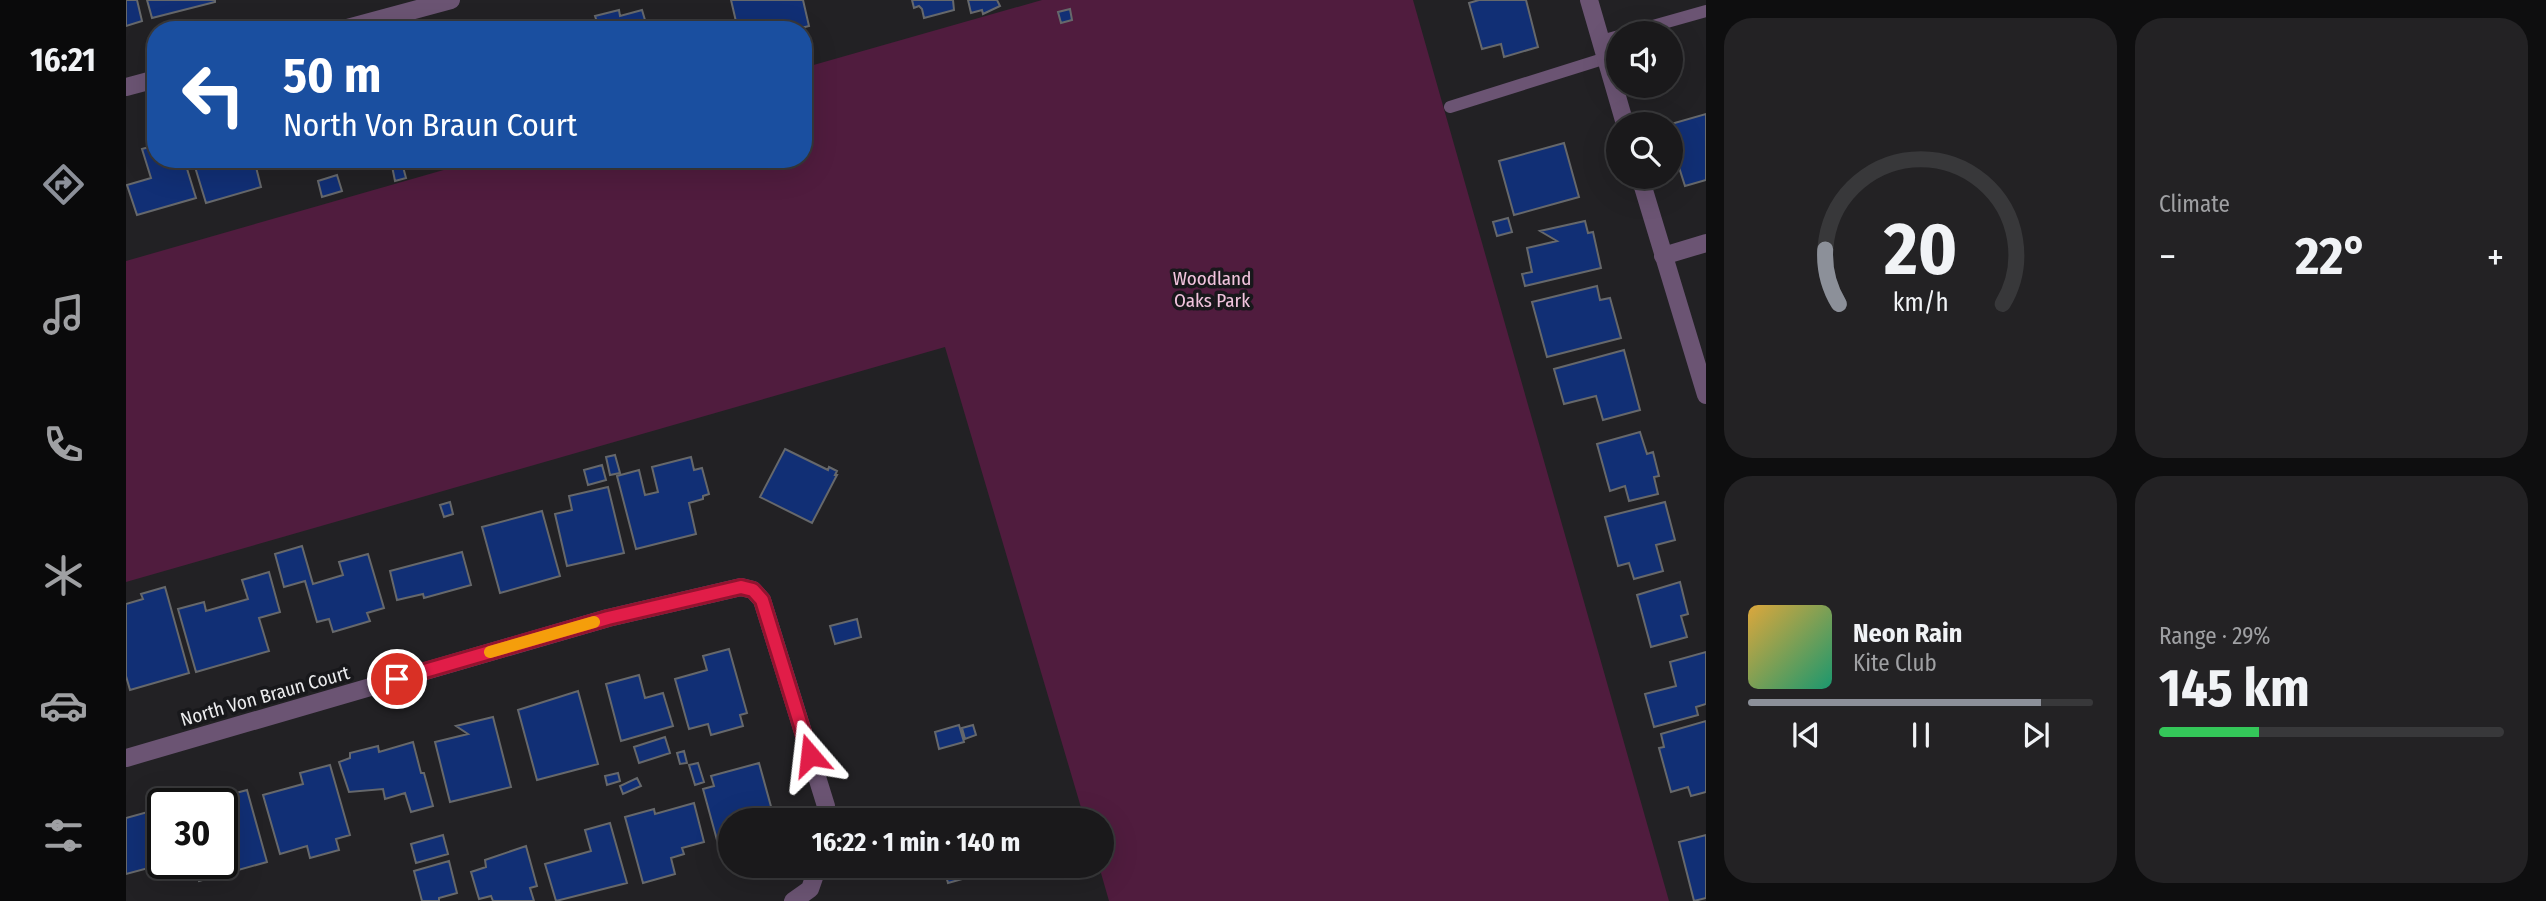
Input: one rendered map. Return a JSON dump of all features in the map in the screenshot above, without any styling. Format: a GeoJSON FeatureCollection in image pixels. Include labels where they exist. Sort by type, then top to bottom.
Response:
{"type":"FeatureCollection","features":[{"type":"Feature","properties":{"kind":"street"},"geometry":{"type":"LineString","coordinates":[[373,21],[451,0]]}},
{"type":"Feature","properties":{"kind":"street"},"geometry":{"type":"LineString","coordinates":[[1589,0],[1621,112]]}},
{"type":"Feature","properties":{"kind":"street"},"geometry":{"type":"LineString","coordinates":[[126,87],[147,81]]}},
{"type":"Feature","properties":{"kind":"street"},"geometry":{"type":"LineString","coordinates":[[1643,189],[1706,395]]}},
{"type":"Feature","properties":{"kind":"street"},"geometry":{"type":"LineString","coordinates":[[1663,256],[1706,243]]}},
{"type":"Feature","properties":{"kind":"street","name":"North Von Braun Court"},"geometry":{"type":"LineString","coordinates":[[126,758],[608,618],[741,587],[753,590],[762,600],[826,808]]}},
{"type":"Feature","properties":{"kind":"street"},"geometry":{"type":"LineString","coordinates":[[793,901],[810,889],[814,878]]}},
{"type":"Feature","properties":{"kind":"lane"},"geometry":{"type":"LineString","coordinates":[[1673,21],[1706,12]]}},
{"type":"Feature","properties":{"kind":"lane"},"geometry":{"type":"LineString","coordinates":[[1450,107],[1606,47]]}},
{"type":"Feature","properties":{"kind":"green space","name":"Woodland Oaks Park"},"geometry":{"type":"Polygon","coordinates":[[[1042,0],[1413,0],[1669,901],[1109,901],[1102,878],[1114,878],[1114,808],[1081,808],[945,347],[126,582],[126,261],[451,168],[812,168],[812,65],[1042,0]]]}},
{"type":"Feature","properties":{"kind":"building"},"geometry":{"type":"Polygon","coordinates":[[[126,0],[137,0],[142,21],[126,26],[126,0]]]}},
{"type":"Feature","properties":{"kind":"building"},"geometry":{"type":"Polygon","coordinates":[[[147,0],[215,0],[215,2],[152,18],[147,0]]]}},
{"type":"Feature","properties":{"kind":"building"},"geometry":{"type":"Polygon","coordinates":[[[731,0],[803,0],[808,21],[736,21],[731,0]]]}},
{"type":"Feature","properties":{"kind":"building"},"geometry":{"type":"Polygon","coordinates":[[[912,0],[953,0],[954,10],[924,18],[922,9],[919,6],[914,8],[912,0]]]}},
{"type":"Feature","properties":{"kind":"building"},"geometry":{"type":"Polygon","coordinates":[[[968,0],[997,0],[1000,6],[983,14],[982,10],[971,13],[968,0]]]}},
{"type":"Feature","properties":{"kind":"building"},"geometry":{"type":"Polygon","coordinates":[[[1479,0],[1526,0],[1538,47],[1504,57],[1501,44],[1482,49],[1469,3],[1479,0]]]}},
{"type":"Feature","properties":{"kind":"building"},"geometry":{"type":"Polygon","coordinates":[[[1070,9],[1072,20],[1061,23],[1058,12],[1070,9]]]}},
{"type":"Feature","properties":{"kind":"building"},"geometry":{"type":"Polygon","coordinates":[[[619,10],[620,16],[642,10],[645,21],[597,21],[595,16],[619,10]]]}},
{"type":"Feature","properties":{"kind":"building"},"geometry":{"type":"Polygon","coordinates":[[[1706,114],[1706,180],[1685,186],[1683,180],[1683,121],[1706,114]]]}},
{"type":"Feature","properties":{"kind":"building"},"geometry":{"type":"Polygon","coordinates":[[[1564,143],[1579,197],[1514,215],[1499,161],[1564,143]]]}},
{"type":"Feature","properties":{"kind":"building"},"geometry":{"type":"Polygon","coordinates":[[[147,148],[147,165],[142,149],[147,148]]]}},
{"type":"Feature","properties":{"kind":"building"},"geometry":{"type":"Polygon","coordinates":[[[148,168],[187,168],[196,198],[137,215],[127,185],[151,178],[148,168]]]}},
{"type":"Feature","properties":{"kind":"building"},"geometry":{"type":"Polygon","coordinates":[[[195,168],[256,168],[261,187],[206,203],[195,168]]]}},
{"type":"Feature","properties":{"kind":"building"},"geometry":{"type":"Polygon","coordinates":[[[392,168],[403,168],[406,178],[395,181],[392,168]]]}},
{"type":"Feature","properties":{"kind":"building"},"geometry":{"type":"Polygon","coordinates":[[[337,175],[342,191],[322,197],[318,181],[337,175]]]}},
{"type":"Feature","properties":{"kind":"building"},"geometry":{"type":"Polygon","coordinates":[[[1508,218],[1512,232],[1497,236],[1493,222],[1508,218]]]}},
{"type":"Feature","properties":{"kind":"building"},"geometry":{"type":"Polygon","coordinates":[[[1585,221],[1588,233],[1593,232],[1601,268],[1525,286],[1522,274],[1532,272],[1527,248],[1557,241],[1540,231],[1585,221]]]}},
{"type":"Feature","properties":{"kind":"building"},"geometry":{"type":"Polygon","coordinates":[[[1597,286],[1600,300],[1610,298],[1621,338],[1547,357],[1532,302],[1597,286]]]}},
{"type":"Feature","properties":{"kind":"building"},"geometry":{"type":"Polygon","coordinates":[[[1624,350],[1640,410],[1603,420],[1596,396],[1564,404],[1554,369],[1624,350]]]}},
{"type":"Feature","properties":{"kind":"building"},"geometry":{"type":"Polygon","coordinates":[[[1640,432],[1647,454],[1653,452],[1659,476],[1654,477],[1658,494],[1629,501],[1625,486],[1610,491],[1597,444],[1640,432]]]}},
{"type":"Feature","properties":{"kind":"building"},"geometry":{"type":"Polygon","coordinates":[[[785,449],[828,470],[829,467],[837,471],[812,523],[760,497],[785,449]]]}},
{"type":"Feature","properties":{"kind":"building"},"geometry":{"type":"Polygon","coordinates":[[[615,455],[620,473],[610,475],[606,457],[615,455]]]}},
{"type":"Feature","properties":{"kind":"building"},"geometry":{"type":"Polygon","coordinates":[[[691,457],[694,470],[702,468],[709,494],[689,503],[696,534],[636,549],[617,476],[639,470],[645,495],[658,492],[652,467],[691,457]]]}},
{"type":"Feature","properties":{"kind":"building"},"geometry":{"type":"Polygon","coordinates":[[[602,465],[606,480],[588,485],[584,470],[602,465]]]}},
{"type":"Feature","properties":{"kind":"building"},"geometry":{"type":"Polygon","coordinates":[[[608,487],[624,553],[567,566],[555,514],[572,510],[569,496],[608,487]]]}},
{"type":"Feature","properties":{"kind":"building"},"geometry":{"type":"Polygon","coordinates":[[[450,502],[453,514],[444,517],[440,505],[450,502]]]}},
{"type":"Feature","properties":{"kind":"building"},"geometry":{"type":"Polygon","coordinates":[[[1665,502],[1675,540],[1656,545],[1663,571],[1634,579],[1629,563],[1618,566],[1605,517],[1665,502]]]}},
{"type":"Feature","properties":{"kind":"building"},"geometry":{"type":"Polygon","coordinates":[[[542,511],[560,576],[500,593],[482,527],[542,511]]]}},
{"type":"Feature","properties":{"kind":"building"},"geometry":{"type":"Polygon","coordinates":[[[302,546],[313,584],[343,575],[339,562],[368,554],[384,608],[367,613],[370,621],[333,632],[329,619],[317,622],[305,581],[284,587],[275,554],[302,546]]]}},
{"type":"Feature","properties":{"kind":"building"},"geometry":{"type":"Polygon","coordinates":[[[462,552],[471,585],[424,598],[423,594],[397,600],[390,571],[462,552]]]}},
{"type":"Feature","properties":{"kind":"building"},"geometry":{"type":"Polygon","coordinates":[[[269,572],[280,612],[259,618],[269,651],[196,672],[178,609],[204,602],[206,611],[248,599],[242,580],[269,572]]]}},
{"type":"Feature","properties":{"kind":"building"},"geometry":{"type":"Polygon","coordinates":[[[1680,582],[1688,614],[1681,616],[1687,637],[1651,647],[1637,595],[1680,582]]]}},
{"type":"Feature","properties":{"kind":"building"},"geometry":{"type":"Polygon","coordinates":[[[165,587],[189,673],[130,690],[126,676],[126,604],[143,599],[141,594],[165,587]]]}},
{"type":"Feature","properties":{"kind":"building"},"geometry":{"type":"Polygon","coordinates":[[[857,619],[861,637],[835,644],[830,626],[857,619]]]}},
{"type":"Feature","properties":{"kind":"building"},"geometry":{"type":"Polygon","coordinates":[[[729,649],[747,713],[740,715],[743,726],[711,735],[708,724],[689,729],[675,679],[707,670],[703,656],[729,649]]]}},
{"type":"Feature","properties":{"kind":"building"},"geometry":{"type":"Polygon","coordinates":[[[1706,652],[1706,704],[1696,707],[1698,715],[1654,727],[1645,694],[1676,686],[1670,662],[1706,652]]]}},
{"type":"Feature","properties":{"kind":"building"},"geometry":{"type":"Polygon","coordinates":[[[639,675],[645,698],[663,693],[673,726],[621,741],[606,684],[639,675]]]}},
{"type":"Feature","properties":{"kind":"building"},"geometry":{"type":"Polygon","coordinates":[[[578,691],[598,764],[537,780],[518,710],[578,691]]]}},
{"type":"Feature","properties":{"kind":"building"},"geometry":{"type":"Polygon","coordinates":[[[493,717],[511,787],[450,802],[435,742],[468,734],[456,726],[493,717]]]}},
{"type":"Feature","properties":{"kind":"building"},"geometry":{"type":"Polygon","coordinates":[[[1706,721],[1706,792],[1691,796],[1688,787],[1671,792],[1659,748],[1664,747],[1661,734],[1706,721]]]}},
{"type":"Feature","properties":{"kind":"building"},"geometry":{"type":"Polygon","coordinates":[[[959,725],[964,742],[939,749],[935,732],[959,725]]]}},
{"type":"Feature","properties":{"kind":"building"},"geometry":{"type":"Polygon","coordinates":[[[973,725],[976,735],[965,739],[962,728],[973,725]]]}},
{"type":"Feature","properties":{"kind":"building"},"geometry":{"type":"Polygon","coordinates":[[[665,737],[670,753],[639,763],[634,747],[665,737]]]}},
{"type":"Feature","properties":{"kind":"building"},"geometry":{"type":"Polygon","coordinates":[[[413,742],[433,806],[411,812],[405,793],[385,799],[383,789],[349,792],[339,762],[350,758],[350,753],[378,746],[379,752],[413,742]]]}},
{"type":"Feature","properties":{"kind":"building"},"geometry":{"type":"Polygon","coordinates":[[[684,751],[687,763],[680,764],[677,753],[684,751]]]}},
{"type":"Feature","properties":{"kind":"building"},"geometry":{"type":"Polygon","coordinates":[[[698,763],[704,782],[695,785],[689,765],[698,763]]]}},
{"type":"Feature","properties":{"kind":"building"},"geometry":{"type":"Polygon","coordinates":[[[759,763],[771,808],[718,808],[718,844],[703,789],[714,786],[711,776],[759,763]]]}},
{"type":"Feature","properties":{"kind":"building"},"geometry":{"type":"Polygon","coordinates":[[[330,765],[350,835],[336,839],[339,850],[310,858],[307,846],[280,854],[263,795],[303,784],[300,773],[330,765]]]}},
{"type":"Feature","properties":{"kind":"building"},"geometry":{"type":"Polygon","coordinates":[[[618,773],[620,781],[607,785],[605,776],[618,773]]]}},
{"type":"Feature","properties":{"kind":"building"},"geometry":{"type":"Polygon","coordinates":[[[637,778],[641,786],[623,794],[620,786],[637,778]]]}},
{"type":"Feature","properties":{"kind":"building"},"geometry":{"type":"Polygon","coordinates":[[[247,790],[267,862],[238,870],[238,792],[247,790]]]}},
{"type":"Feature","properties":{"kind":"building"},"geometry":{"type":"Polygon","coordinates":[[[694,803],[704,842],[682,848],[684,854],[671,858],[675,874],[643,883],[625,817],[654,809],[655,814],[694,803]]]}},
{"type":"Feature","properties":{"kind":"building"},"geometry":{"type":"Polygon","coordinates":[[[147,812],[147,868],[126,874],[126,818],[147,812]]]}},
{"type":"Feature","properties":{"kind":"building"},"geometry":{"type":"Polygon","coordinates":[[[610,823],[627,883],[556,901],[545,864],[591,851],[585,830],[610,823]]]}},
{"type":"Feature","properties":{"kind":"building"},"geometry":{"type":"Polygon","coordinates":[[[443,835],[448,854],[416,863],[411,844],[443,835]]]}},
{"type":"Feature","properties":{"kind":"building"},"geometry":{"type":"Polygon","coordinates":[[[1706,835],[1706,898],[1694,901],[1679,842],[1706,835]]]}},
{"type":"Feature","properties":{"kind":"building"},"geometry":{"type":"Polygon","coordinates":[[[526,846],[537,886],[530,888],[534,901],[493,901],[491,896],[479,899],[471,872],[486,867],[485,860],[526,846]]]}},
{"type":"Feature","properties":{"kind":"building"},"geometry":{"type":"Polygon","coordinates":[[[449,861],[457,893],[439,898],[439,901],[422,901],[414,871],[449,861]]]}},
{"type":"Feature","properties":{"kind":"building"},"geometry":{"type":"Polygon","coordinates":[[[947,878],[966,878],[948,883],[947,878]]]}},
{"type":"Feature","properties":{"kind":"slow traffic"},"geometry":{"type":"LineString","coordinates":[[490,652],[594,622]]}},
{"type":"Feature","properties":{"kind":"route"},"geometry":{"type":"LineString","coordinates":[[397,679],[608,618],[741,587],[753,590],[762,600],[810,755]]}}]}
